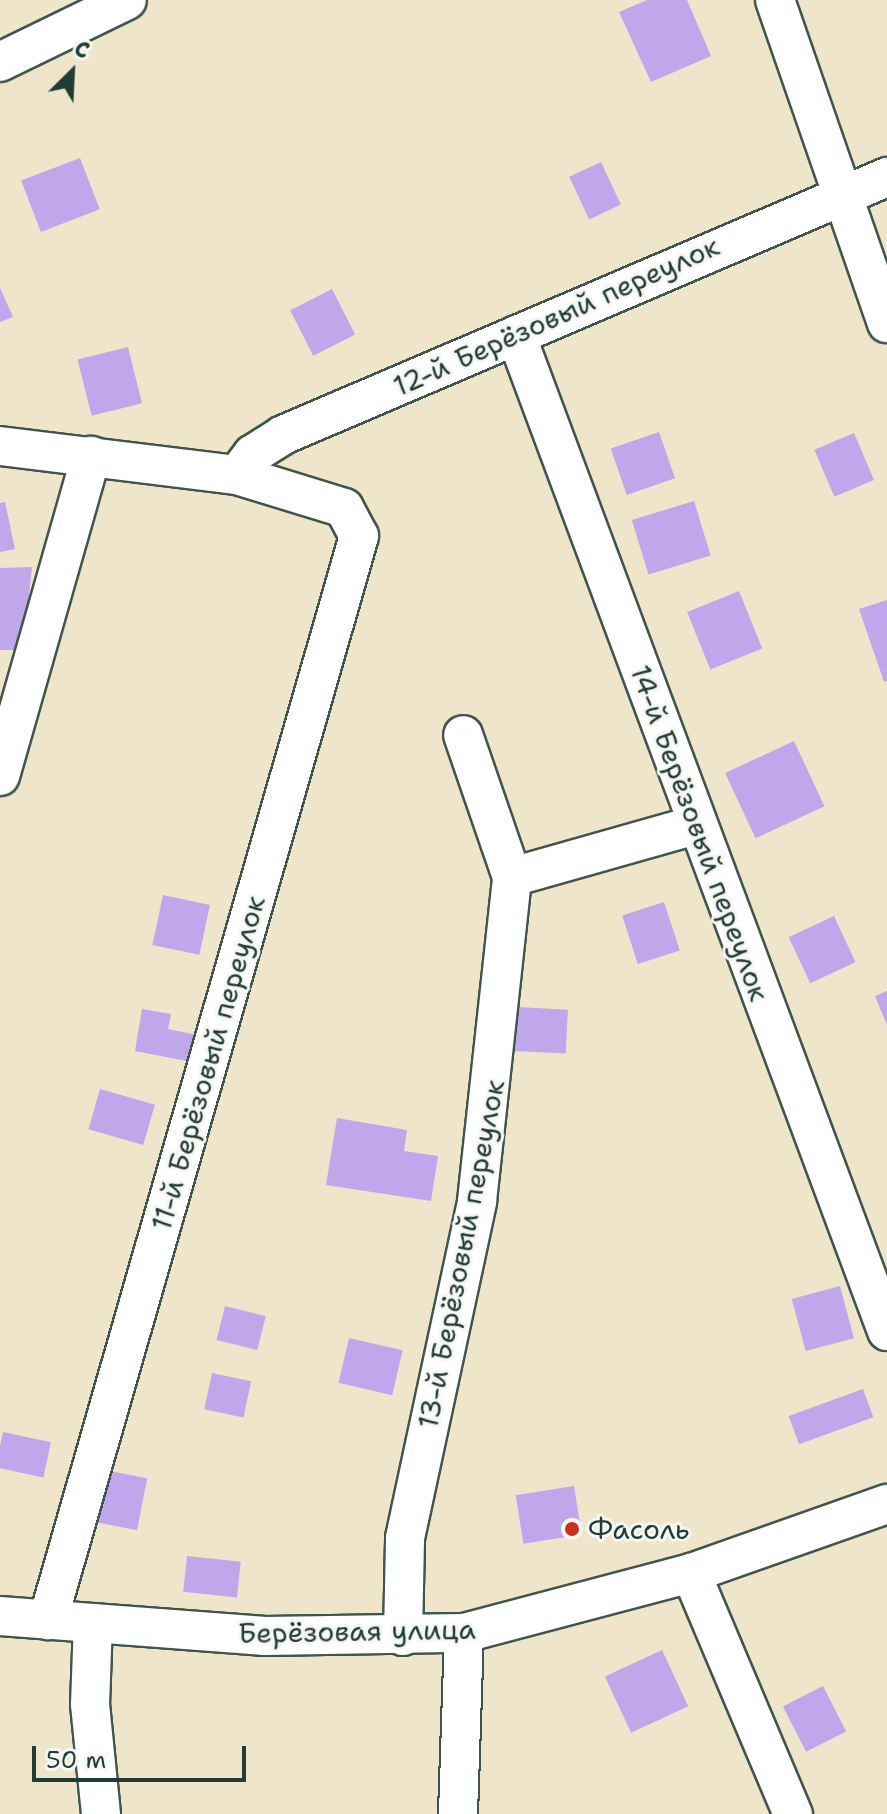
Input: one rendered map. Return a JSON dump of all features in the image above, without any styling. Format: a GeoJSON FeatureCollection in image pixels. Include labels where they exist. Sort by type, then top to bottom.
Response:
{"type":"FeatureCollection","features":[{"type":"Feature","properties":{"kind":"street"},"geometry":{"type":"LineString","coordinates":[[0,62],[127,0]]}},
{"type":"Feature","properties":{"kind":"street"},"geometry":{"type":"LineString","coordinates":[[775,0],[887,323]]}},
{"type":"Feature","properties":{"kind":"street","name":"12-й Берёзовый переулок"},"geometry":{"type":"LineString","coordinates":[[237,475],[253,454],[283,435],[887,177]]}},
{"type":"Feature","properties":{"kind":"street","name":"14-й Берёзовый переулок"},"geometry":{"type":"LineString","coordinates":[[516,335],[887,1331]]}},
{"type":"Feature","properties":{"kind":"street"},"geometry":{"type":"LineString","coordinates":[[0,446],[237,475]]}},
{"type":"Feature","properties":{"kind":"street"},"geometry":{"type":"LineString","coordinates":[[0,776],[91,456]]}},
{"type":"Feature","properties":{"kind":"street","name":"11-й Берёзовый переулок"},"geometry":{"type":"LineString","coordinates":[[48,1620],[359,536],[344,508],[237,475]]}},
{"type":"Feature","properties":{"kind":"street","name":"13-й Берёзовый переулок"},"geometry":{"type":"LineString","coordinates":[[403,1636],[405,1538],[477,1201],[512,877],[463,735]]}},
{"type":"Feature","properties":{"kind":"street"},"geometry":{"type":"LineString","coordinates":[[512,877],[696,825]]}},
{"type":"Feature","properties":{"kind":"street","name":"Берёзовая улица"},"geometry":{"type":"LineString","coordinates":[[0,1616],[403,1636],[464,1633],[691,1573],[887,1504]]}},
{"type":"Feature","properties":{"kind":"street"},"geometry":{"type":"LineString","coordinates":[[691,1573],[793,1814]]}},
{"type":"Feature","properties":{"kind":"street"},"geometry":{"type":"LineString","coordinates":[[93,1623],[90,1704],[101,1814]]}},
{"type":"Feature","properties":{"kind":"street"},"geometry":{"type":"LineString","coordinates":[[458,1814],[464,1633]]}},
{"type":"Feature","properties":{"kind":"building"},"geometry":{"type":"Polygon","coordinates":[[[647,0],[687,0],[711,56],[651,82],[619,12],[647,0]]]}},
{"type":"Feature","properties":{"kind":"building"},"geometry":{"type":"Polygon","coordinates":[[[80,158],[100,209],[41,232],[21,181],[80,158]]]}},
{"type":"Feature","properties":{"kind":"building"},"geometry":{"type":"Polygon","coordinates":[[[601,162],[621,205],[589,219],[569,177],[601,162]]]}},
{"type":"Feature","properties":{"kind":"building"},"geometry":{"type":"Polygon","coordinates":[[[0,288],[13,317],[0,322],[0,288]]]}},
{"type":"Feature","properties":{"kind":"building"},"geometry":{"type":"Polygon","coordinates":[[[332,289],[355,334],[313,356],[290,310],[332,289]]]}},
{"type":"Feature","properties":{"kind":"building"},"geometry":{"type":"Polygon","coordinates":[[[128,347],[142,403],[92,416],[78,360],[128,347]]]}},
{"type":"Feature","properties":{"kind":"building"},"geometry":{"type":"Polygon","coordinates":[[[659,432],[675,478],[627,495],[611,449],[659,432]]]}},
{"type":"Feature","properties":{"kind":"building"},"geometry":{"type":"Polygon","coordinates":[[[854,433],[874,480],[834,497],[814,450],[854,433]]]}},
{"type":"Feature","properties":{"kind":"building"},"geometry":{"type":"Polygon","coordinates":[[[694,501],[711,556],[649,575],[632,520],[694,501]]]}},
{"type":"Feature","properties":{"kind":"building"},"geometry":{"type":"Polygon","coordinates":[[[5,502],[15,549],[0,552],[0,503],[5,502]]]}},
{"type":"Feature","properties":{"kind":"building"},"geometry":{"type":"Polygon","coordinates":[[[32,567],[25,634],[18,633],[18,650],[0,650],[0,568],[32,567]]]}},
{"type":"Feature","properties":{"kind":"building"},"geometry":{"type":"Polygon","coordinates":[[[739,591],[762,648],[710,669],[687,612],[739,591]]]}},
{"type":"Feature","properties":{"kind":"building"},"geometry":{"type":"Polygon","coordinates":[[[887,600],[887,681],[884,682],[859,609],[887,600]]]}},
{"type":"Feature","properties":{"kind":"building"},"geometry":{"type":"Polygon","coordinates":[[[794,741],[824,806],[756,838],[725,773],[794,741]]]}},
{"type":"Feature","properties":{"kind":"building"},"geometry":{"type":"Polygon","coordinates":[[[163,895],[210,905],[199,955],[152,945],[163,895]]]}},
{"type":"Feature","properties":{"kind":"building"},"geometry":{"type":"Polygon","coordinates":[[[664,902],[680,951],[638,964],[622,916],[664,902]]]}},
{"type":"Feature","properties":{"kind":"building"},"geometry":{"type":"Polygon","coordinates":[[[834,916],[856,962],[810,983],[789,937],[834,916]]]}},
{"type":"Feature","properties":{"kind":"building"},"geometry":{"type":"Polygon","coordinates":[[[887,991],[887,1025],[875,996],[887,991]]]}},
{"type":"Feature","properties":{"kind":"building"},"geometry":{"type":"Polygon","coordinates":[[[517,1007],[568,1010],[566,1054],[515,1051],[517,1007]]]}},
{"type":"Feature","properties":{"kind":"building"},"geometry":{"type":"Polygon","coordinates":[[[142,1009],[171,1014],[168,1029],[197,1035],[192,1062],[135,1051],[142,1009]]]}},
{"type":"Feature","properties":{"kind":"building"},"geometry":{"type":"Polygon","coordinates":[[[100,1089],[155,1105],[143,1145],[88,1129],[100,1089]]]}},
{"type":"Feature","properties":{"kind":"building"},"geometry":{"type":"Polygon","coordinates":[[[337,1118],[407,1130],[404,1151],[438,1156],[431,1201],[326,1185],[337,1118]]]}},
{"type":"Feature","properties":{"kind":"building"},"geometry":{"type":"Polygon","coordinates":[[[840,1286],[854,1338],[806,1351],[792,1299],[840,1286]]]}},
{"type":"Feature","properties":{"kind":"building"},"geometry":{"type":"Polygon","coordinates":[[[225,1306],[266,1316],[257,1350],[217,1340],[225,1306]]]}},
{"type":"Feature","properties":{"kind":"building"},"geometry":{"type":"Polygon","coordinates":[[[349,1338],[403,1350],[392,1395],[339,1383],[349,1338]]]}},
{"type":"Feature","properties":{"kind":"building"},"geometry":{"type":"Polygon","coordinates":[[[212,1373],[251,1381],[243,1418],[204,1409],[212,1373]]]}},
{"type":"Feature","properties":{"kind":"building"},"geometry":{"type":"Polygon","coordinates":[[[863,1389],[873,1417],[799,1444],[789,1416],[863,1389]]]}},
{"type":"Feature","properties":{"kind":"building"},"geometry":{"type":"Polygon","coordinates":[[[3,1432],[51,1442],[43,1477],[0,1468],[3,1432]]]}},
{"type":"Feature","properties":{"kind":"building"},"geometry":{"type":"Polygon","coordinates":[[[105,1470],[147,1478],[137,1530],[95,1522],[105,1470]]]}},
{"type":"Feature","properties":{"kind":"building"},"geometry":{"type":"Polygon","coordinates":[[[574,1486],[582,1534],[523,1544],[516,1495],[574,1486]]]}},
{"type":"Feature","properties":{"kind":"building"},"geometry":{"type":"Polygon","coordinates":[[[187,1556],[241,1562],[237,1597],[183,1592],[187,1556]]]}},
{"type":"Feature","properties":{"kind":"building"},"geometry":{"type":"Polygon","coordinates":[[[662,1650],[688,1706],[631,1733],[605,1677],[662,1650]]]}},
{"type":"Feature","properties":{"kind":"building"},"geometry":{"type":"Polygon","coordinates":[[[823,1686],[846,1731],[806,1752],[783,1706],[823,1686]]]}},
{"type":"Feature","properties":{"kind":"place","name":"Фасоль"},"geometry":{"type":"Point","coordinates":[572,1529]}}]}
